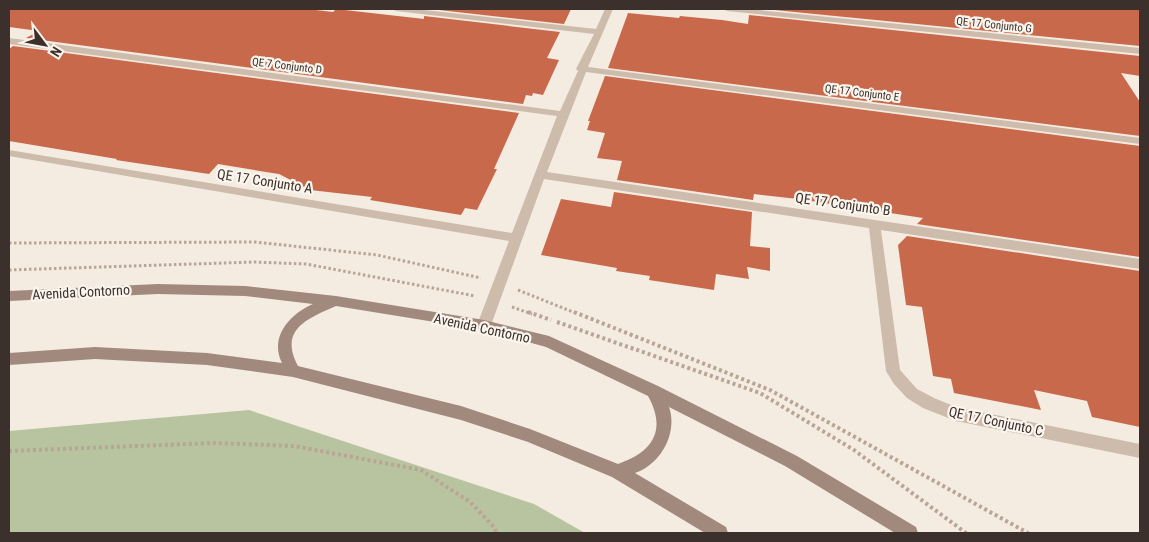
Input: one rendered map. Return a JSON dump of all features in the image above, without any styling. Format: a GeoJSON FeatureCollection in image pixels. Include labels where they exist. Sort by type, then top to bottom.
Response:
{"type":"FeatureCollection","features":[{"type":"Feature","properties":{"kind":"main road","name":"Avenida Contorno"},"geometry":{"type":"LineString","coordinates":[[9,296],[158,289],[245,291],[336,302],[484,325],[548,342],[654,391],[791,461],[910,533]]}},
{"type":"Feature","properties":{"kind":"main road"},"geometry":{"type":"LineString","coordinates":[[292,371],[283,352],[283,342],[287,333],[302,315],[324,304],[336,302]]}},
{"type":"Feature","properties":{"kind":"main road"},"geometry":{"type":"LineString","coordinates":[[9,359],[95,353],[207,359],[292,371],[461,413],[530,436],[618,472],[720,533]]}},
{"type":"Feature","properties":{"kind":"main road"},"geometry":{"type":"LineString","coordinates":[[618,472],[640,464],[656,449],[664,429],[663,409],[654,391]]}},
{"type":"Feature","properties":{"kind":"street"},"geometry":{"type":"LineString","coordinates":[[396,9],[599,32]]}},
{"type":"Feature","properties":{"kind":"street"},"geometry":{"type":"LineString","coordinates":[[484,325],[563,114],[609,9]]}},
{"type":"Feature","properties":{"kind":"street","name":"QE 17 Conjunto G"},"geometry":{"type":"LineString","coordinates":[[727,9],[1140,52]]}},
{"type":"Feature","properties":{"kind":"street","name":"QE 7 Conjunto D"},"geometry":{"type":"LineString","coordinates":[[9,41],[563,114]]}},
{"type":"Feature","properties":{"kind":"street","name":"QE 17 Conjunto E"},"geometry":{"type":"LineString","coordinates":[[582,69],[1140,141]]}},
{"type":"Feature","properties":{"kind":"street","name":"QE 17 Conjunto A"},"geometry":{"type":"LineString","coordinates":[[9,153],[516,238]]}},
{"type":"Feature","properties":{"kind":"street","name":"QE 17 Conjunto B"},"geometry":{"type":"LineString","coordinates":[[541,175],[1140,264]]}},
{"type":"Feature","properties":{"kind":"street","name":"QE 17 Conjunto C"},"geometry":{"type":"LineString","coordinates":[[874,224],[893,371],[901,384],[932,406],[956,414],[1140,451]]}},
{"type":"Feature","properties":{"kind":"path"},"geometry":{"type":"LineString","coordinates":[[9,452],[214,444],[294,446],[421,470],[470,502],[495,528],[496,533]]}},
{"type":"Feature","properties":{"kind":"green space"},"geometry":{"type":"Polygon","coordinates":[[[249,410],[534,504],[585,533],[9,533],[9,431],[249,410]]]}},
{"type":"Feature","properties":{"kind":"building"},"geometry":{"type":"Polygon","coordinates":[[[9,9],[307,9],[333,12],[336,9],[424,19],[424,16],[560,32],[547,58],[559,60],[543,95],[533,93],[532,96],[526,95],[523,104],[26,38],[39,31],[9,27],[9,9]]]}},
{"type":"Feature","properties":{"kind":"building"},"geometry":{"type":"Polygon","coordinates":[[[430,9],[571,9],[564,24],[430,9]]]}},
{"type":"Feature","properties":{"kind":"building"},"geometry":{"type":"Polygon","coordinates":[[[764,9],[1140,9],[1140,46],[764,9]]]}},
{"type":"Feature","properties":{"kind":"building"},"geometry":{"type":"Polygon","coordinates":[[[628,13],[679,18],[680,16],[748,24],[749,15],[1140,56],[1140,76],[1121,73],[1140,102],[1140,136],[608,68],[628,13]]]}},
{"type":"Feature","properties":{"kind":"building"},"geometry":{"type":"Polygon","coordinates":[[[13,46],[519,113],[494,169],[497,169],[477,210],[465,208],[461,215],[370,200],[372,197],[310,190],[279,174],[218,164],[209,174],[9,141],[9,49],[13,46]]]}},
{"type":"Feature","properties":{"kind":"building"},"geometry":{"type":"Polygon","coordinates":[[[605,76],[1140,146],[1140,257],[917,224],[923,218],[798,199],[754,194],[753,200],[617,180],[622,161],[597,158],[605,133],[587,130],[590,121],[588,121],[605,76]]]}},
{"type":"Feature","properties":{"kind":"building"},"geometry":{"type":"Polygon","coordinates":[[[614,192],[752,212],[750,246],[770,248],[770,271],[747,267],[749,279],[716,274],[714,290],[649,280],[650,276],[616,271],[617,268],[541,255],[561,199],[611,207],[614,192]]]}},
{"type":"Feature","properties":{"kind":"building"},"geometry":{"type":"Polygon","coordinates":[[[907,236],[1140,271],[1140,427],[1092,417],[1087,401],[1034,390],[1041,410],[954,393],[951,379],[933,376],[922,307],[906,305],[898,245],[907,236]]]}}]}
